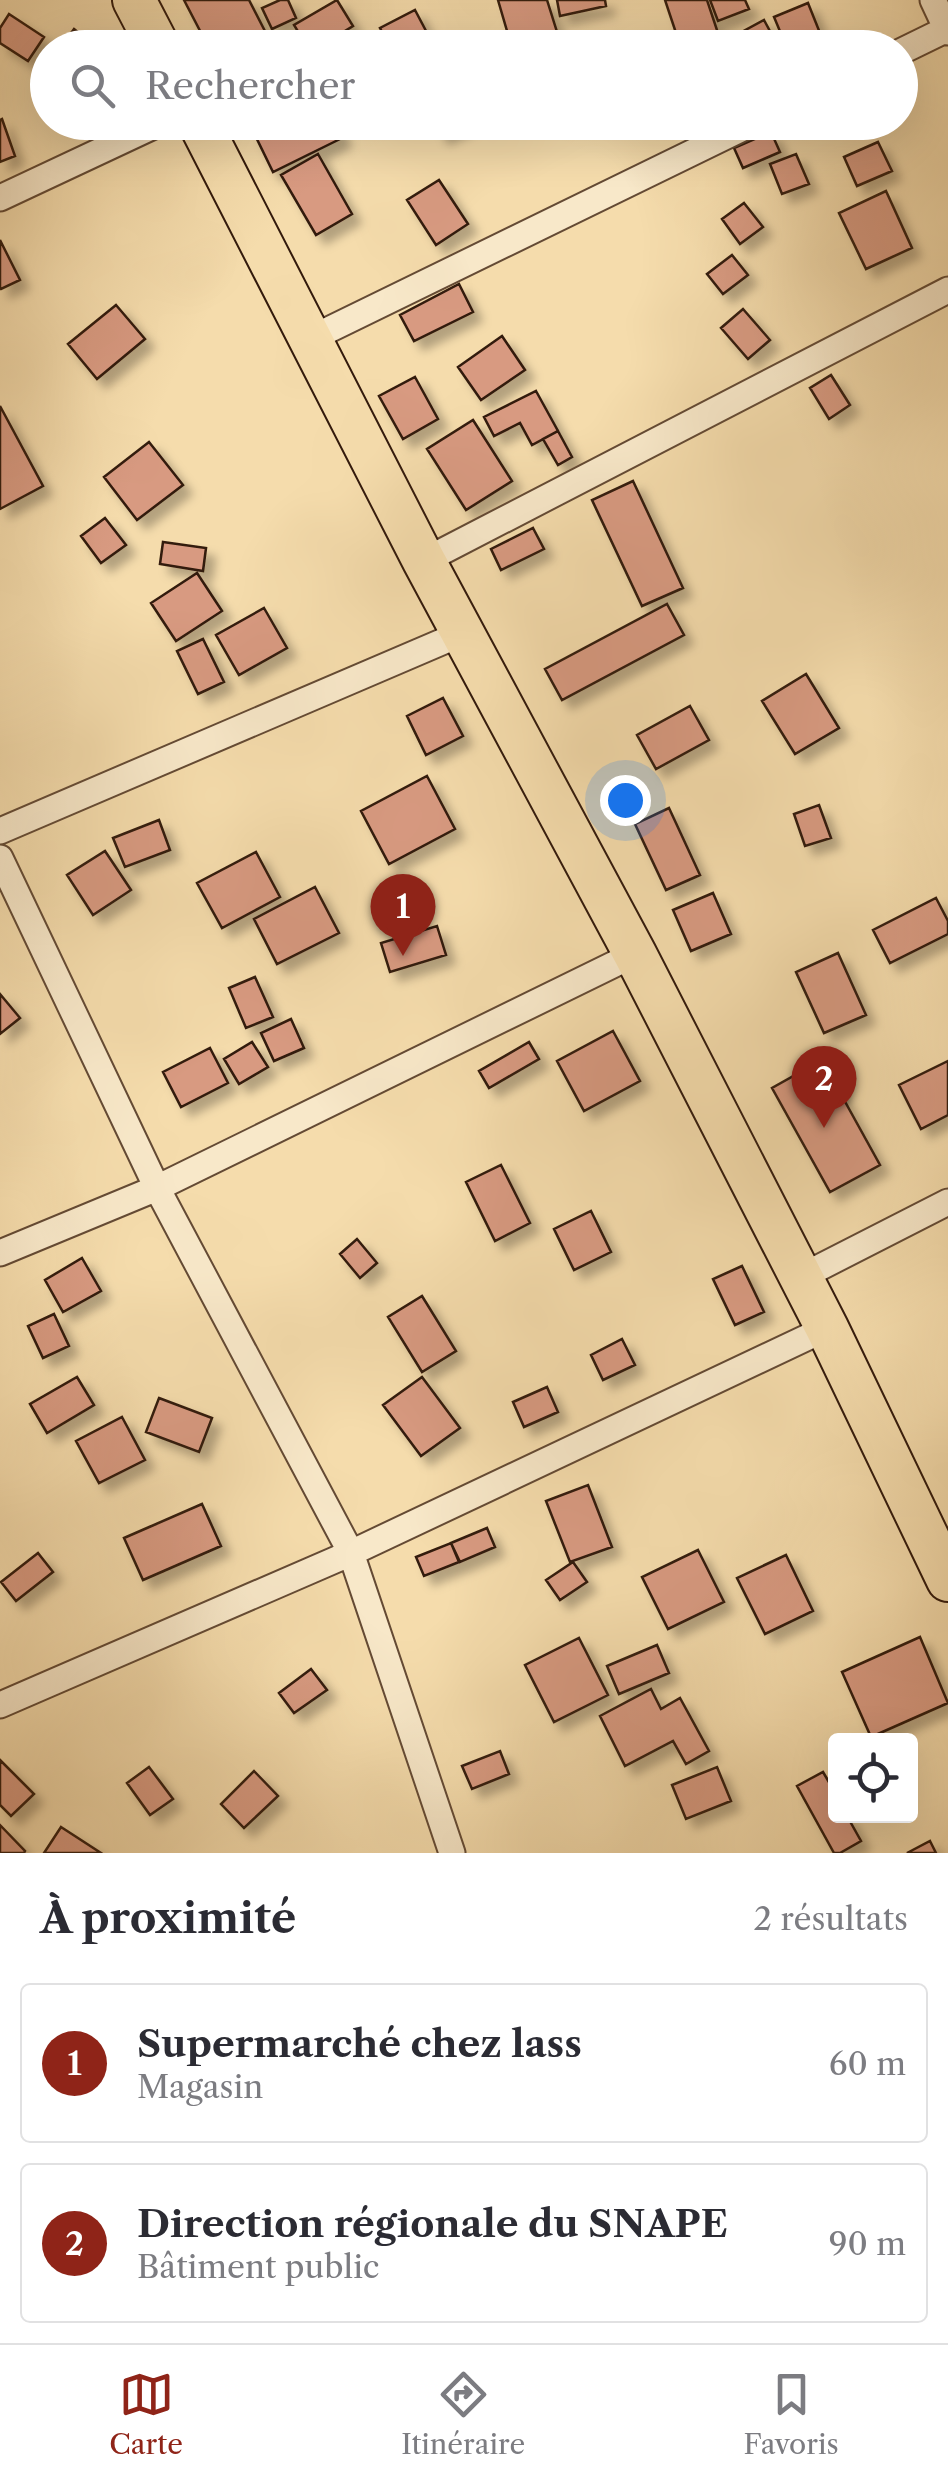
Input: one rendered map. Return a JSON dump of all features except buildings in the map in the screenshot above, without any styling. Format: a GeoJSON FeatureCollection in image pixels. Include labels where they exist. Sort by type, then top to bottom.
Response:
{"type":"FeatureCollection","features":[{"type":"Feature","properties":{"kind":"highway"},"geometry":{"type":"LineString","coordinates":[[134,0],[150,30]]}},
{"type":"Feature","properties":{"kind":"highway"},"geometry":{"type":"LineString","coordinates":[[208,140],[424,561],[465,632],[800,1277],[948,1580]]}},
{"type":"Feature","properties":{"kind":"street"},"geometry":{"type":"LineString","coordinates":[[918,44],[948,30],[933,0]]}},
{"type":"Feature","properties":{"kind":"street"},"geometry":{"type":"LineString","coordinates":[[0,198],[124,140]]}},
{"type":"Feature","properties":{"kind":"street"},"geometry":{"type":"LineString","coordinates":[[312,338],[718,140]]}},
{"type":"Feature","properties":{"kind":"street"},"geometry":{"type":"LineString","coordinates":[[424,561],[948,290]]}},
{"type":"Feature","properties":{"kind":"street"},"geometry":{"type":"LineString","coordinates":[[0,830],[465,632]]}},
{"type":"Feature","properties":{"kind":"street"},"geometry":{"type":"LineString","coordinates":[[0,858],[157,1188],[351,1553],[452,1853]]}},
{"type":"Feature","properties":{"kind":"street"},"geometry":{"type":"LineString","coordinates":[[0,1253],[157,1188],[634,954]]}},
{"type":"Feature","properties":{"kind":"street"},"geometry":{"type":"LineString","coordinates":[[800,1277],[948,1202]]}},
{"type":"Feature","properties":{"kind":"street"},"geometry":{"type":"LineString","coordinates":[[0,1705],[351,1553],[826,1328]]}},
{"type":"Feature","properties":{"kind":"place","name":"Supermarché chez lass"},"geometry":{"type":"Point","coordinates":[403,956]}},
{"type":"Feature","properties":{"kind":"place","name":"Direction régionale du SNAPE"},"geometry":{"type":"Point","coordinates":[824,1128]}}]}
